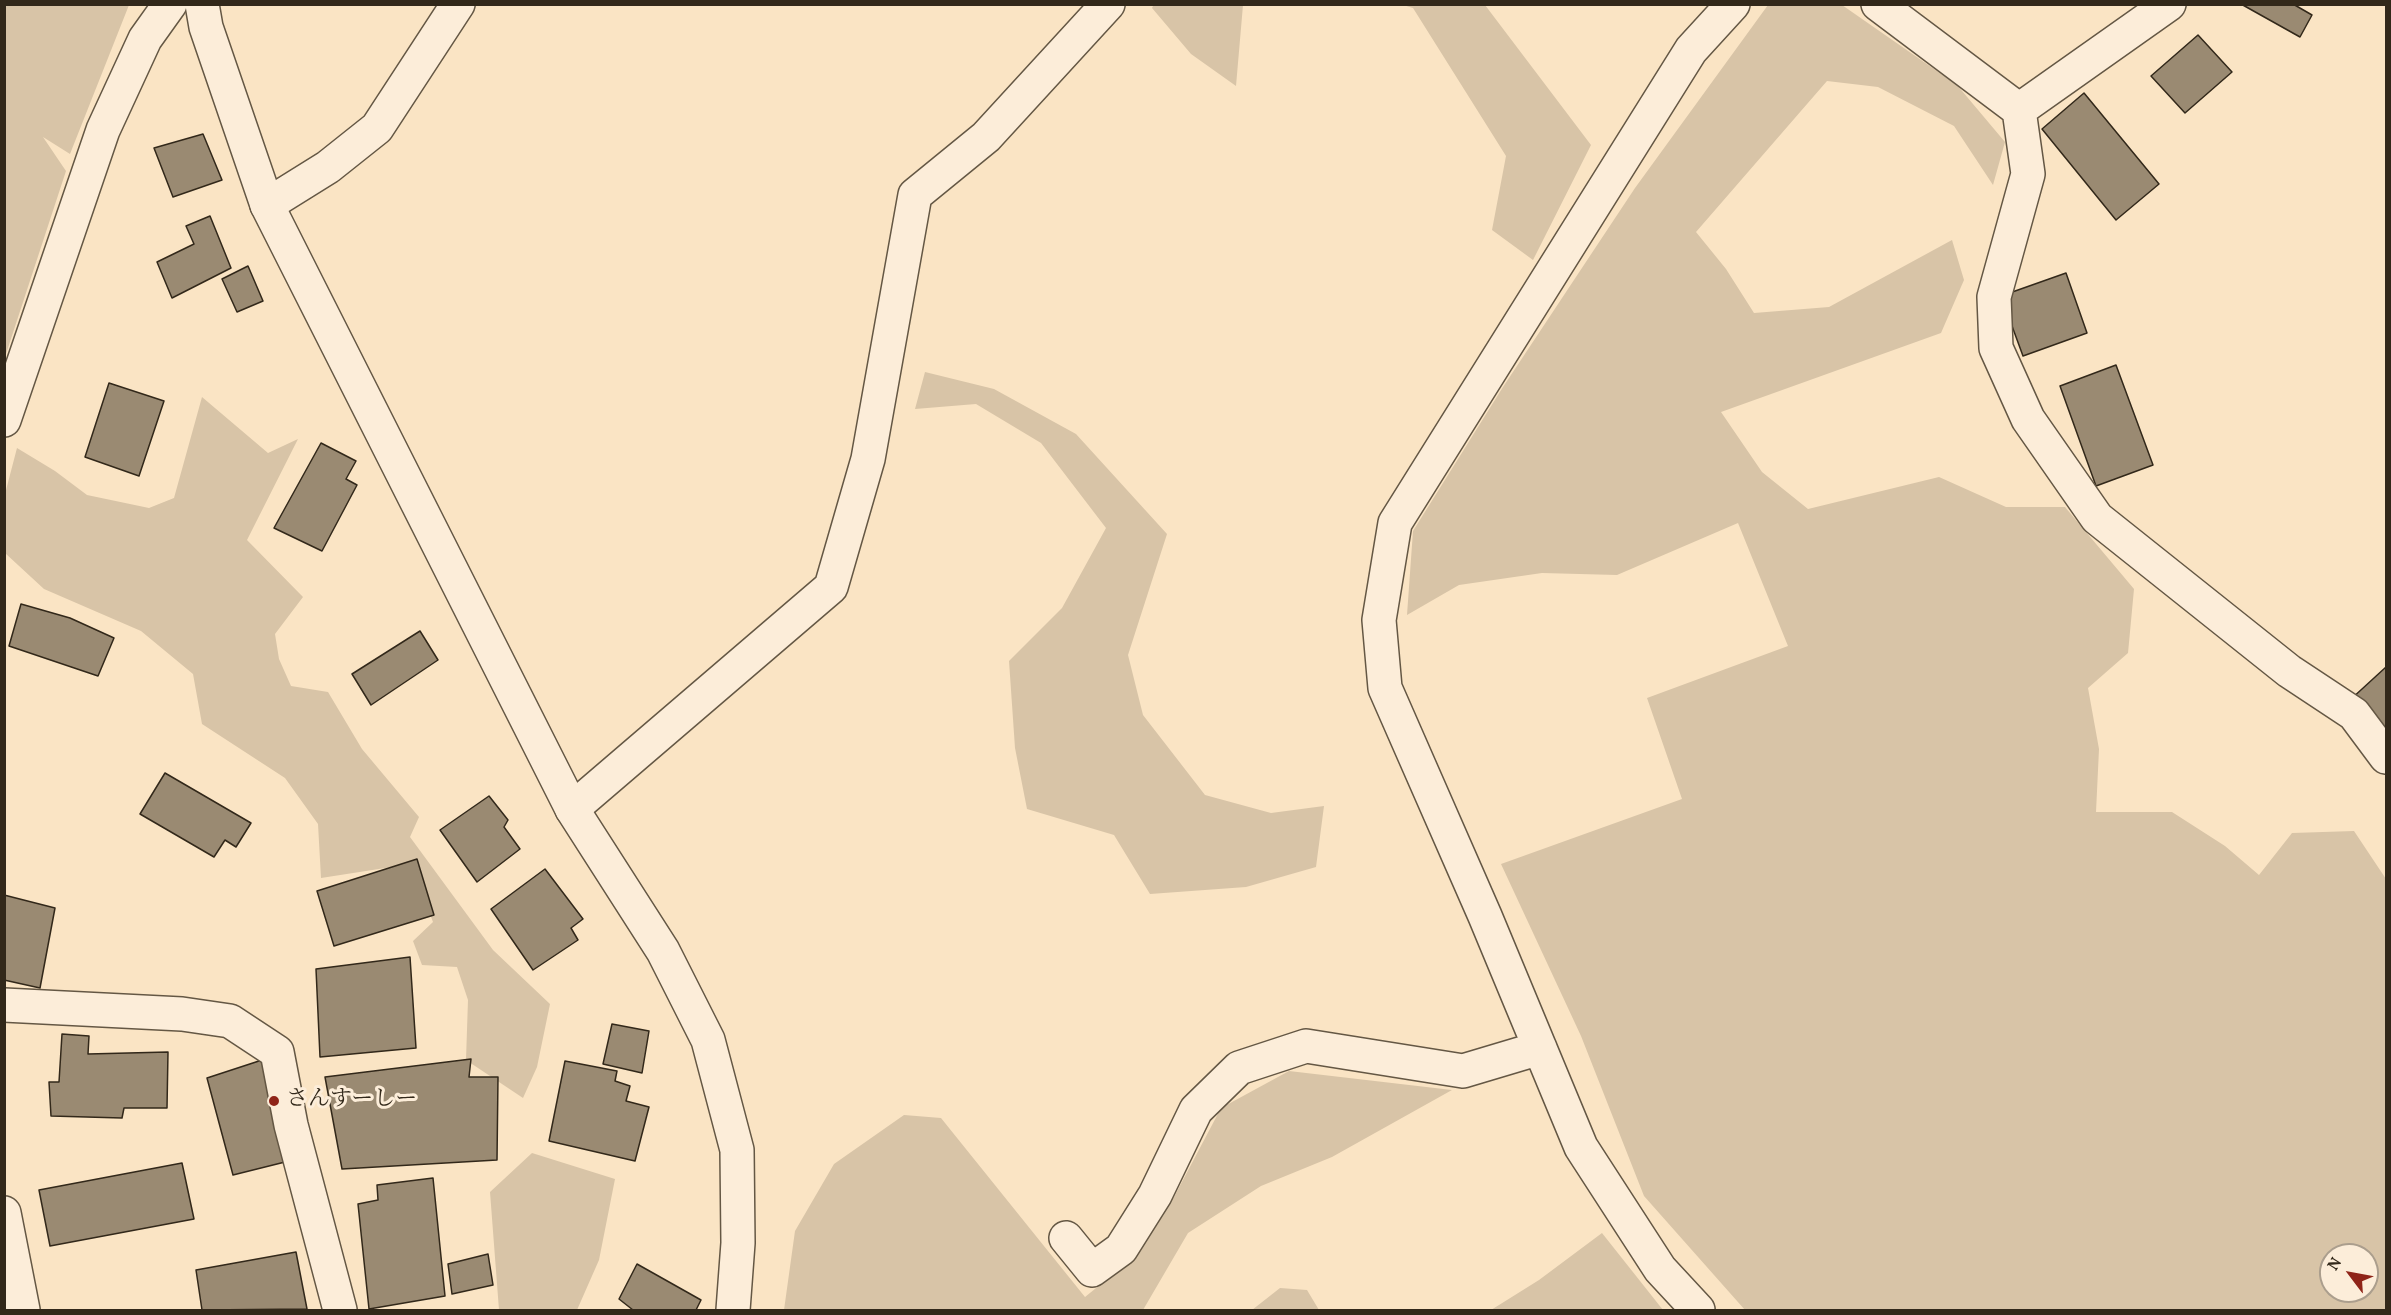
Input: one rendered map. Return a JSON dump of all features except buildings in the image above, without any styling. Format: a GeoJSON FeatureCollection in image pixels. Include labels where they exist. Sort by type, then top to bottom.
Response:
{"type":"FeatureCollection","features":[{"type":"Feature","properties":{"kind":"street"},"geometry":{"type":"LineString","coordinates":[[4,420],[103,130],[145,39],[170,4]]}},
{"type":"Feature","properties":{"kind":"street"},"geometry":{"type":"LineString","coordinates":[[202,4],[206,27],[267,205],[572,809],[663,951],[708,1040],[737,1150],[738,1243],[733,1311]]}},
{"type":"Feature","properties":{"kind":"street"},"geometry":{"type":"LineString","coordinates":[[267,205],[328,167],[377,128],[458,4]]}},
{"type":"Feature","properties":{"kind":"street"},"geometry":{"type":"LineString","coordinates":[[572,809],[831,587],[868,459],[915,195],[986,137],[1108,4]]}},
{"type":"Feature","properties":{"kind":"street"},"geometry":{"type":"LineString","coordinates":[[1698,1311],[1660,1269],[1581,1147],[1385,687],[1379,620],[1395,523],[1691,50],[1733,4]]}},
{"type":"Feature","properties":{"kind":"street"},"geometry":{"type":"LineString","coordinates":[[1878,4],[2019,110],[2028,174],[1994,297],[1996,348],[2028,419],[2097,518],[2289,671],[2354,714],[2386,757]]}},
{"type":"Feature","properties":{"kind":"street"},"geometry":{"type":"LineString","coordinates":[[2019,110],[2169,4]]}},
{"type":"Feature","properties":{"kind":"street"},"geometry":{"type":"LineString","coordinates":[[4,1005],[182,1014],[230,1021],[277,1052],[291,1125],[340,1311]]}},
{"type":"Feature","properties":{"kind":"street"},"geometry":{"type":"LineString","coordinates":[[1066,1238],[1092,1270],[1120,1249],[1155,1196],[1196,1110],[1239,1068],[1306,1046],[1463,1071],[1540,1048]]}},
{"type":"Feature","properties":{"kind":"street"},"geometry":{"type":"LineString","coordinates":[[4,1213],[23,1311]]}},
{"type":"Feature","properties":{"kind":"shaded area"},"geometry":{"type":"Polygon","coordinates":[[[5,4],[129,5],[70,154],[43,137],[66,171],[5,357],[5,4]]]}},
{"type":"Feature","properties":{"kind":"shaded area"},"geometry":{"type":"Polygon","coordinates":[[[1154,4],[1243,5],[1236,86],[1191,54],[1152,8],[1154,4]]]}},
{"type":"Feature","properties":{"kind":"shaded area"},"geometry":{"type":"Polygon","coordinates":[[[1403,5],[1485,5],[1591,145],[1533,260],[1492,230],[1506,156],[1413,8],[1403,5]]]}},
{"type":"Feature","properties":{"kind":"shaded area"},"geometry":{"type":"Polygon","coordinates":[[[1768,5],[1842,5],[1957,85],[2005,142],[1993,185],[1954,126],[1878,87],[1827,81],[1696,232],[1726,269],[1754,313],[1829,307],[1952,240],[1964,280],[1941,333],[1721,412],[1762,472],[1808,509],[1939,477],[2006,507],[2065,507],[2134,589],[2128,653],[2088,688],[2099,749],[2096,812],[2172,812],[2225,846],[2259,875],[2292,833],[2354,831],[2386,879],[2386,1310],[1745,1310],[1644,1196],[1581,1036],[1501,864],[1682,799],[1647,698],[1788,646],[1738,523],[1617,575],[1542,573],[1459,585],[1407,615],[1413,531],[1503,387],[1635,188],[1768,5]]]}},
{"type":"Feature","properties":{"kind":"shaded area"},"geometry":{"type":"Polygon","coordinates":[[[925,372],[994,389],[1076,434],[1167,534],[1128,655],[1143,715],[1205,795],[1271,813],[1324,806],[1316,867],[1246,887],[1150,894],[1114,835],[1027,809],[1015,748],[1009,661],[1062,608],[1106,528],[1041,443],[976,404],[915,409],[925,372]]]}},
{"type":"Feature","properties":{"kind":"shaded area"},"geometry":{"type":"Polygon","coordinates":[[[202,397],[268,453],[298,439],[247,540],[303,597],[275,634],[279,659],[291,686],[328,692],[362,749],[419,817],[410,837],[493,950],[550,1004],[537,1067],[523,1098],[466,1060],[468,1000],[457,967],[422,965],[413,941],[433,922],[411,864],[321,878],[318,824],[285,778],[202,724],[193,674],[141,631],[44,589],[5,553],[5,494],[17,448],[55,471],[87,495],[149,508],[174,498],[202,397]]]}},
{"type":"Feature","properties":{"kind":"shaded area"},"geometry":{"type":"Polygon","coordinates":[[[1289,1071],[1452,1090],[1332,1157],[1261,1186],[1188,1233],[1143,1310],[784,1310],[795,1231],[834,1164],[904,1115],[941,1118],[1085,1297],[1122,1267],[1174,1197],[1221,1108],[1289,1071]]]}},
{"type":"Feature","properties":{"kind":"shaded area"},"geometry":{"type":"Polygon","coordinates":[[[532,1153],[615,1179],[599,1260],[577,1310],[499,1310],[490,1192],[532,1153]]]}},
{"type":"Feature","properties":{"kind":"shaded area"},"geometry":{"type":"Polygon","coordinates":[[[1602,1233],[1663,1310],[1491,1310],[1539,1280],[1602,1233]]]}},
{"type":"Feature","properties":{"kind":"shaded area"},"geometry":{"type":"Polygon","coordinates":[[[1280,1288],[1307,1290],[1319,1310],[1252,1310],[1280,1288]]]}},
{"type":"Feature","properties":{"kind":"place","name":"さんすーしー"},"geometry":{"type":"Point","coordinates":[274,1101]}}]}
